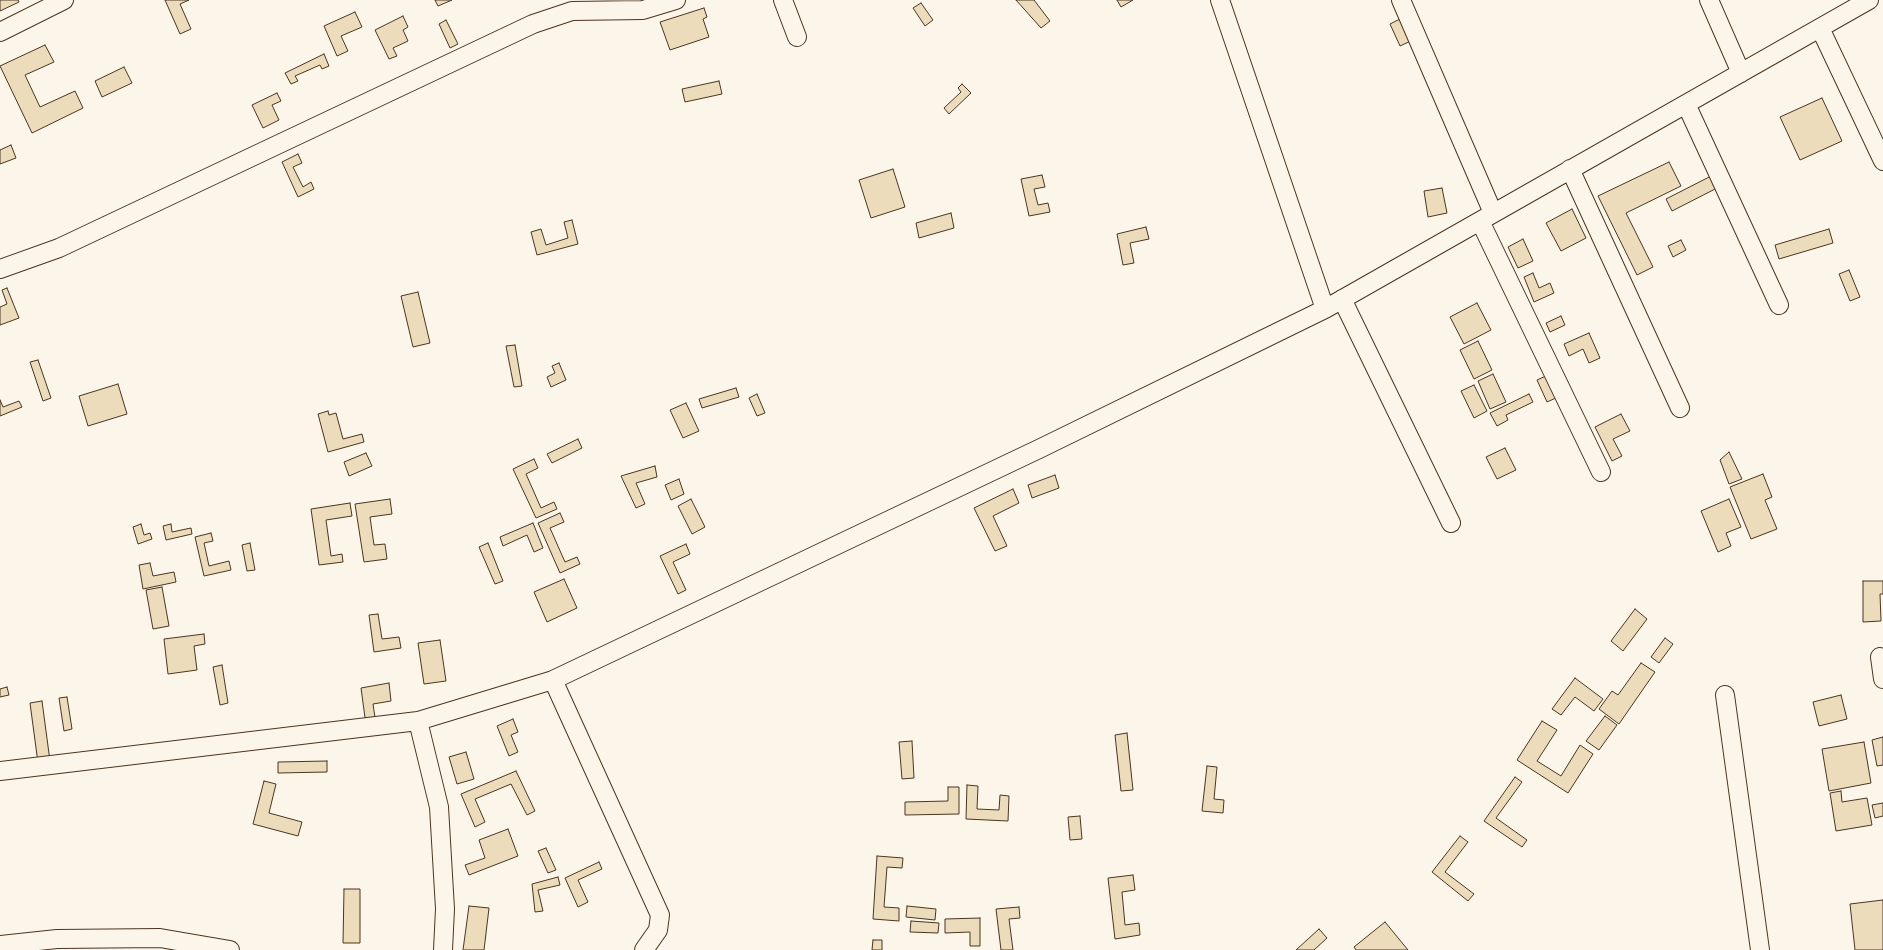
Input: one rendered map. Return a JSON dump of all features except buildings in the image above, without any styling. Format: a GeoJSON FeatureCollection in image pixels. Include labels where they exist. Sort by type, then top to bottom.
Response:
{"type":"FeatureCollection","features":[{"type":"Feature","properties":{"kind":"street"},"geometry":{"type":"LineString","coordinates":[[0,32],[64,0]]}},
{"type":"Feature","properties":{"kind":"street"},"geometry":{"type":"LineString","coordinates":[[0,269],[60,248],[533,24],[572,12],[643,10],[676,0]]}},
{"type":"Feature","properties":{"kind":"street"},"geometry":{"type":"LineString","coordinates":[[783,0],[797,37]]}},
{"type":"Feature","properties":{"kind":"street"},"geometry":{"type":"LineString","coordinates":[[1220,0],[1325,309]]}},
{"type":"Feature","properties":{"kind":"street"},"geometry":{"type":"LineString","coordinates":[[1401,0],[1487,217],[1601,472]]}},
{"type":"Feature","properties":{"kind":"street"},"geometry":{"type":"LineString","coordinates":[[1709,0],[1741,73]]}},
{"type":"Feature","properties":{"kind":"street"},"geometry":{"type":"LineString","coordinates":[[0,771],[418,721],[553,680],[1041,448],[1325,309],[1869,0]]}},
{"type":"Feature","properties":{"kind":"street"},"geometry":{"type":"LineString","coordinates":[[1820,28],[1883,161]]}},
{"type":"Feature","properties":{"kind":"street"},"geometry":{"type":"LineString","coordinates":[[1686,104],[1780,305]]}},
{"type":"Feature","properties":{"kind":"street"},"geometry":{"type":"LineString","coordinates":[[1570,169],[1680,408]]}},
{"type":"Feature","properties":{"kind":"street"},"geometry":{"type":"LineString","coordinates":[[1342,299],[1451,523]]}},
{"type":"Feature","properties":{"kind":"street"},"geometry":{"type":"LineString","coordinates":[[1880,657],[1883,679]]}},
{"type":"Feature","properties":{"kind":"street"},"geometry":{"type":"LineString","coordinates":[[553,680],[660,915],[658,930],[644,950]]}},
{"type":"Feature","properties":{"kind":"street"},"geometry":{"type":"LineString","coordinates":[[1725,695],[1760,950]]}},
{"type":"Feature","properties":{"kind":"street"},"geometry":{"type":"LineString","coordinates":[[418,721],[439,807],[445,909],[443,950]]}},
{"type":"Feature","properties":{"kind":"street"},"geometry":{"type":"LineString","coordinates":[[0,945],[57,940],[160,938],[230,950]]}}]}
